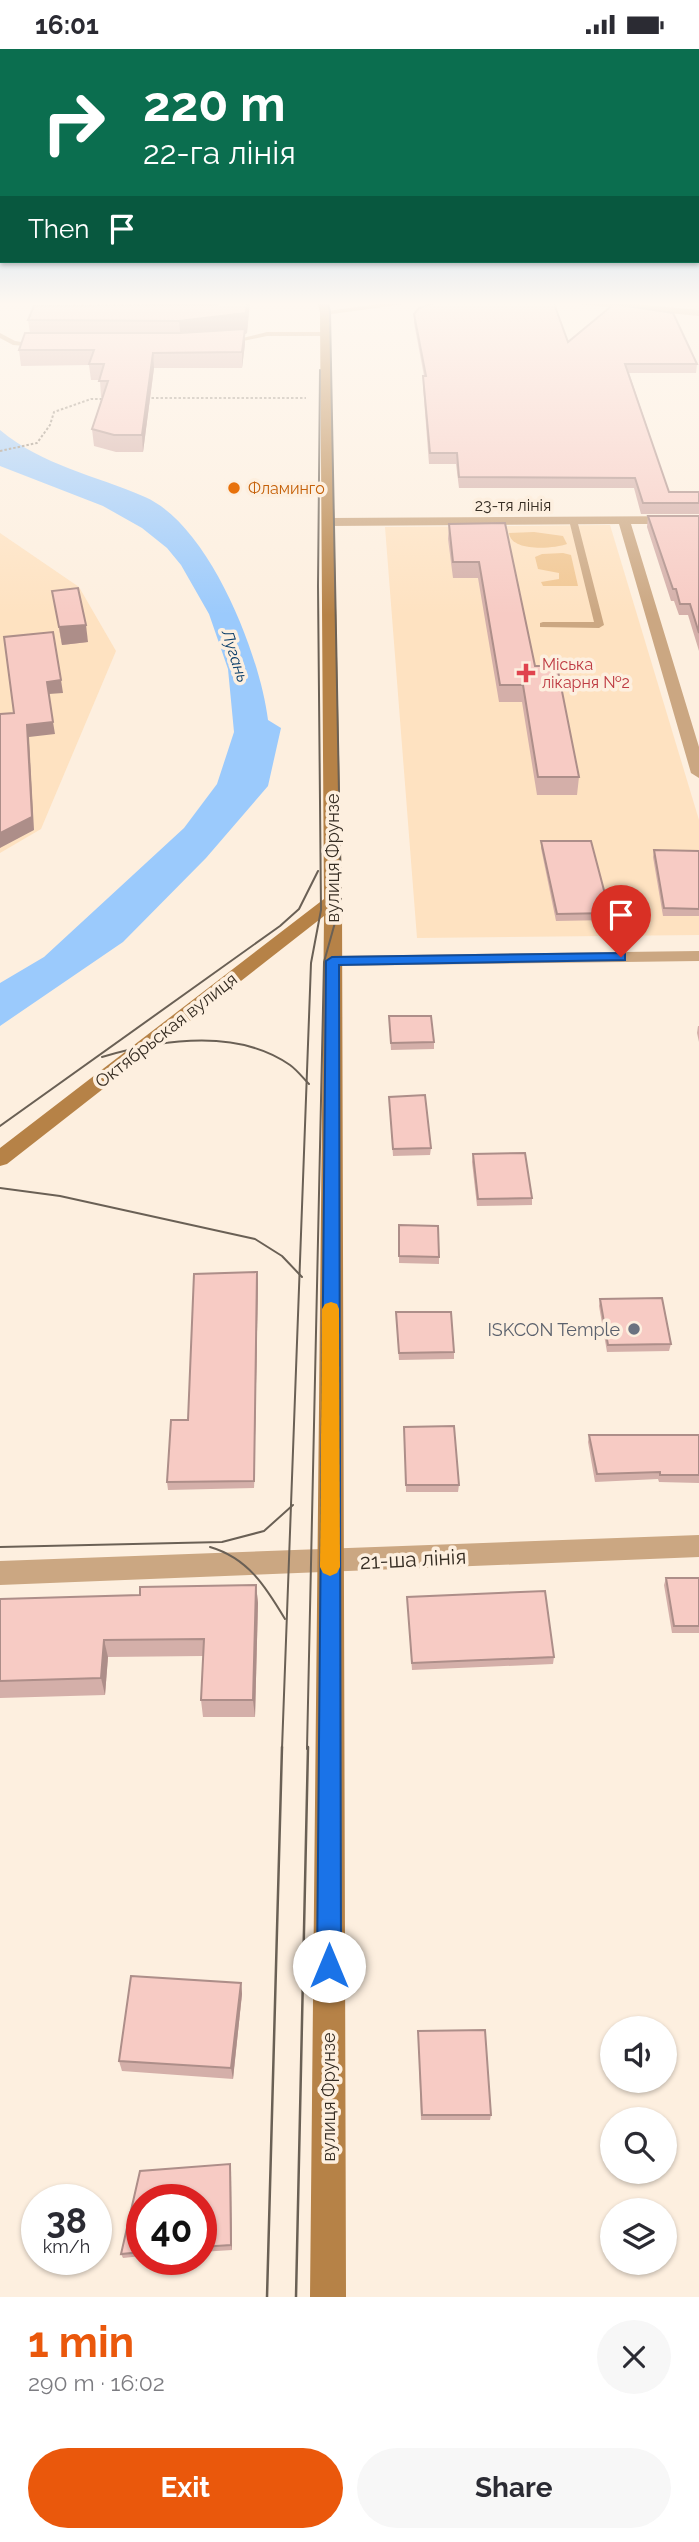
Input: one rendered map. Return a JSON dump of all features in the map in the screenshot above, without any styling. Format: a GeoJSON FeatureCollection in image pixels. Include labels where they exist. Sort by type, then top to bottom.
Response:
{"type":"FeatureCollection","features":[{"type":"Feature","properties":{"kind":"street","name":"вулиця Фрунзе"},"geometry":{"type":"LineString","coordinates":[[325,406],[333,901],[328,2297]]}},
{"type":"Feature","properties":{"kind":"street"},"geometry":{"type":"LineString","coordinates":[[624,520],[699,773]]}},
{"type":"Feature","properties":{"kind":"street","name":"23-тя лінія"},"geometry":{"type":"LineString","coordinates":[[327,522],[699,520]]}},
{"type":"Feature","properties":{"kind":"street","name":"Октябрьская вулиця"},"geometry":{"type":"LineString","coordinates":[[0,1159],[333,901]]}},
{"type":"Feature","properties":{"kind":"street"},"geometry":{"type":"LineString","coordinates":[[332,961],[699,956]]}},
{"type":"Feature","properties":{"kind":"street","name":"21-ша лінія"},"geometry":{"type":"LineString","coordinates":[[0,1573],[699,1546]]}},
{"type":"Feature","properties":{"kind":"lane"},"geometry":{"type":"LineString","coordinates":[[543,625],[599,625],[573,520]]}},
{"type":"Feature","properties":{"kind":"path"},"geometry":{"type":"LineString","coordinates":[[0,451],[37,443],[50,425],[54,412],[71,406]]}},
{"type":"Feature","properties":{"kind":"shaded area","name":"Міська лікарня №2"},"geometry":{"type":"Polygon","coordinates":[[[610,525],[699,820],[699,935],[417,938],[385,527],[610,525]]]}},
{"type":"Feature","properties":{"kind":"shaded area"},"geometry":{"type":"Polygon","coordinates":[[[534,532],[563,536],[567,544],[543,548],[525,546],[511,539],[509,533],[534,532]]]}},
{"type":"Feature","properties":{"kind":"shaded area"},"geometry":{"type":"Polygon","coordinates":[[[0,533],[79,587],[116,651],[41,829],[0,853],[0,533]]]}},
{"type":"Feature","properties":{"kind":"shaded area"},"geometry":{"type":"Polygon","coordinates":[[[563,553],[571,555],[578,586],[543,586],[541,582],[559,579],[559,573],[538,569],[535,557],[563,553]]]}},
{"type":"Feature","properties":{"kind":"water","name":"Лугань"},"geometry":{"type":"Polygon","coordinates":[[[0,430],[34,453],[145,497],[168,512],[190,534],[228,594],[254,661],[268,720],[281,728],[268,786],[206,858],[123,942],[0,1026],[0,983],[44,957],[184,828],[217,784],[234,732],[228,669],[209,614],[181,565],[167,548],[142,528],[103,506],[0,466],[0,430]]]}},
{"type":"Feature","properties":{"kind":"building"},"geometry":{"type":"Polygon","coordinates":[[[100,406],[146,406],[142,435],[114,435],[92,429],[100,406]]]}},
{"type":"Feature","properties":{"kind":"building"},"geometry":{"type":"Polygon","coordinates":[[[426,406],[639,406],[669,492],[699,492],[699,503],[643,503],[635,478],[459,477],[457,453],[430,453],[426,406]]]}},
{"type":"Feature","properties":{"kind":"building"},"geometry":{"type":"Polygon","coordinates":[[[648,516],[699,516],[699,633],[690,604],[680,604],[676,589],[673,589],[648,516]]]}},
{"type":"Feature","properties":{"kind":"building"},"geometry":{"type":"Polygon","coordinates":[[[505,523],[535,666],[557,666],[579,777],[538,777],[523,685],[500,685],[479,562],[453,562],[449,524],[505,523]]]}},
{"type":"Feature","properties":{"kind":"building"},"geometry":{"type":"Polygon","coordinates":[[[78,588],[86,625],[59,627],[52,591],[78,588]]]}},
{"type":"Feature","properties":{"kind":"building"},"geometry":{"type":"Polygon","coordinates":[[[53,632],[61,680],[47,682],[53,722],[27,725],[32,817],[0,833],[0,714],[14,713],[4,637],[53,632]]]}},
{"type":"Feature","properties":{"kind":"building"},"geometry":{"type":"Polygon","coordinates":[[[541,841],[591,841],[610,913],[557,914],[541,841]]]}},
{"type":"Feature","properties":{"kind":"building"},"geometry":{"type":"Polygon","coordinates":[[[654,850],[699,851],[699,909],[664,908],[654,850]]]}},
{"type":"Feature","properties":{"kind":"building"},"geometry":{"type":"Polygon","coordinates":[[[389,1016],[431,1016],[434,1042],[391,1043],[389,1016]]]}},
{"type":"Feature","properties":{"kind":"building"},"geometry":{"type":"Polygon","coordinates":[[[425,1095],[431,1148],[393,1149],[389,1097],[425,1095]]]}},
{"type":"Feature","properties":{"kind":"building"},"geometry":{"type":"Polygon","coordinates":[[[525,1153],[532,1198],[478,1199],[473,1154],[525,1153]]]}},
{"type":"Feature","properties":{"kind":"building"},"geometry":{"type":"Polygon","coordinates":[[[399,1225],[438,1226],[439,1257],[399,1256],[399,1225]]]}},
{"type":"Feature","properties":{"kind":"building"},"geometry":{"type":"Polygon","coordinates":[[[257,1272],[254,1481],[167,1482],[171,1420],[188,1420],[194,1274],[257,1272]]]}},
{"type":"Feature","properties":{"kind":"building","name":"ISKCON Temple"},"geometry":{"type":"Polygon","coordinates":[[[662,1298],[671,1344],[608,1345],[600,1299],[662,1298]]]}},
{"type":"Feature","properties":{"kind":"building"},"geometry":{"type":"Polygon","coordinates":[[[396,1312],[451,1312],[454,1352],[399,1353],[396,1312]]]}},
{"type":"Feature","properties":{"kind":"building"},"geometry":{"type":"Polygon","coordinates":[[[454,1426],[459,1485],[406,1485],[404,1427],[454,1426]]]}},
{"type":"Feature","properties":{"kind":"building"},"geometry":{"type":"Polygon","coordinates":[[[589,1435],[699,1435],[699,1475],[660,1475],[660,1472],[597,1474],[589,1435]]]}},
{"type":"Feature","properties":{"kind":"building"},"geometry":{"type":"Polygon","coordinates":[[[666,1578],[699,1578],[699,1626],[674,1626],[666,1578]]]}},
{"type":"Feature","properties":{"kind":"building"},"geometry":{"type":"Polygon","coordinates":[[[256,1585],[253,1700],[201,1700],[204,1639],[104,1640],[101,1678],[0,1681],[0,1599],[140,1595],[140,1587],[256,1585]]]}},
{"type":"Feature","properties":{"kind":"building"},"geometry":{"type":"Polygon","coordinates":[[[545,1591],[554,1657],[412,1663],[407,1597],[545,1591]]]}},
{"type":"Feature","properties":{"kind":"building"},"geometry":{"type":"Polygon","coordinates":[[[131,1976],[241,1983],[231,2068],[119,2061],[131,1976]]]}},
{"type":"Feature","properties":{"kind":"building"},"geometry":{"type":"Polygon","coordinates":[[[485,2030],[491,2115],[422,2115],[418,2031],[485,2030]]]}},
{"type":"Feature","properties":{"kind":"building"},"geometry":{"type":"Polygon","coordinates":[[[230,2164],[231,2245],[217,2246],[217,2184],[137,2184],[140,2171],[230,2164]]]}},
{"type":"Feature","properties":{"kind":"building"},"geometry":{"type":"Polygon","coordinates":[[[126,2232],[126,2254],[121,2254],[126,2232]]]}},
{"type":"Feature","properties":{"kind":"tram line"},"geometry":{"type":"LineString","coordinates":[[307,1081],[311,963],[321,910],[318,586],[320,406]]}},
{"type":"Feature","properties":{"kind":"tram line"},"geometry":{"type":"LineString","coordinates":[[307,1749],[324,962],[341,901],[332,406]]}},
{"type":"Feature","properties":{"kind":"tram line"},"geometry":{"type":"LineString","coordinates":[[0,1126],[280,926],[299,909],[318,871]]}},
{"type":"Feature","properties":{"kind":"tram line"},"geometry":{"type":"LineString","coordinates":[[102,1057],[173,1042],[223,1042],[269,1053],[290,1065],[307,1081]]}},
{"type":"Feature","properties":{"kind":"tram line"},"geometry":{"type":"LineString","coordinates":[[300,1274],[307,1081]]}},
{"type":"Feature","properties":{"kind":"tram line"},"geometry":{"type":"LineString","coordinates":[[0,1188],[60,1196],[255,1239],[282,1256],[300,1274]]}},
{"type":"Feature","properties":{"kind":"tram line"},"geometry":{"type":"LineString","coordinates":[[291,1507],[300,1274]]}},
{"type":"Feature","properties":{"kind":"tram line"},"geometry":{"type":"LineString","coordinates":[[0,1547],[222,1542],[264,1531],[291,1507]]}},
{"type":"Feature","properties":{"kind":"tram line"},"geometry":{"type":"LineString","coordinates":[[282,1749],[291,1507]]}},
{"type":"Feature","properties":{"kind":"tram line"},"geometry":{"type":"LineString","coordinates":[[210,1547],[235,1558],[255,1575],[285,1619]]}},
{"type":"Feature","properties":{"kind":"tram line"},"geometry":{"type":"LineString","coordinates":[[267,2297],[282,1747]]}},
{"type":"Feature","properties":{"kind":"tram line"},"geometry":{"type":"LineString","coordinates":[[296,2297],[308,1747]]}},
{"type":"Feature","properties":{"kind":"slow traffic"},"geometry":{"type":"LineString","coordinates":[[330,1567],[331,1309]]}},
{"type":"Feature","properties":{"kind":"place","name":"Фламинго"},"geometry":{"type":"Point","coordinates":[234,488]}},
{"type":"Feature","properties":{"kind":"place","name":"Міська лікарня №2"},"geometry":{"type":"Point","coordinates":[526,673]}},
{"type":"Feature","properties":{"kind":"place","name":"ISKCON Temple"},"geometry":{"type":"Point","coordinates":[634,1329]}},
{"type":"Feature","properties":{"kind":"route"},"geometry":{"type":"LineString","coordinates":[[329,1966],[332,961],[621,957]]}}]}
